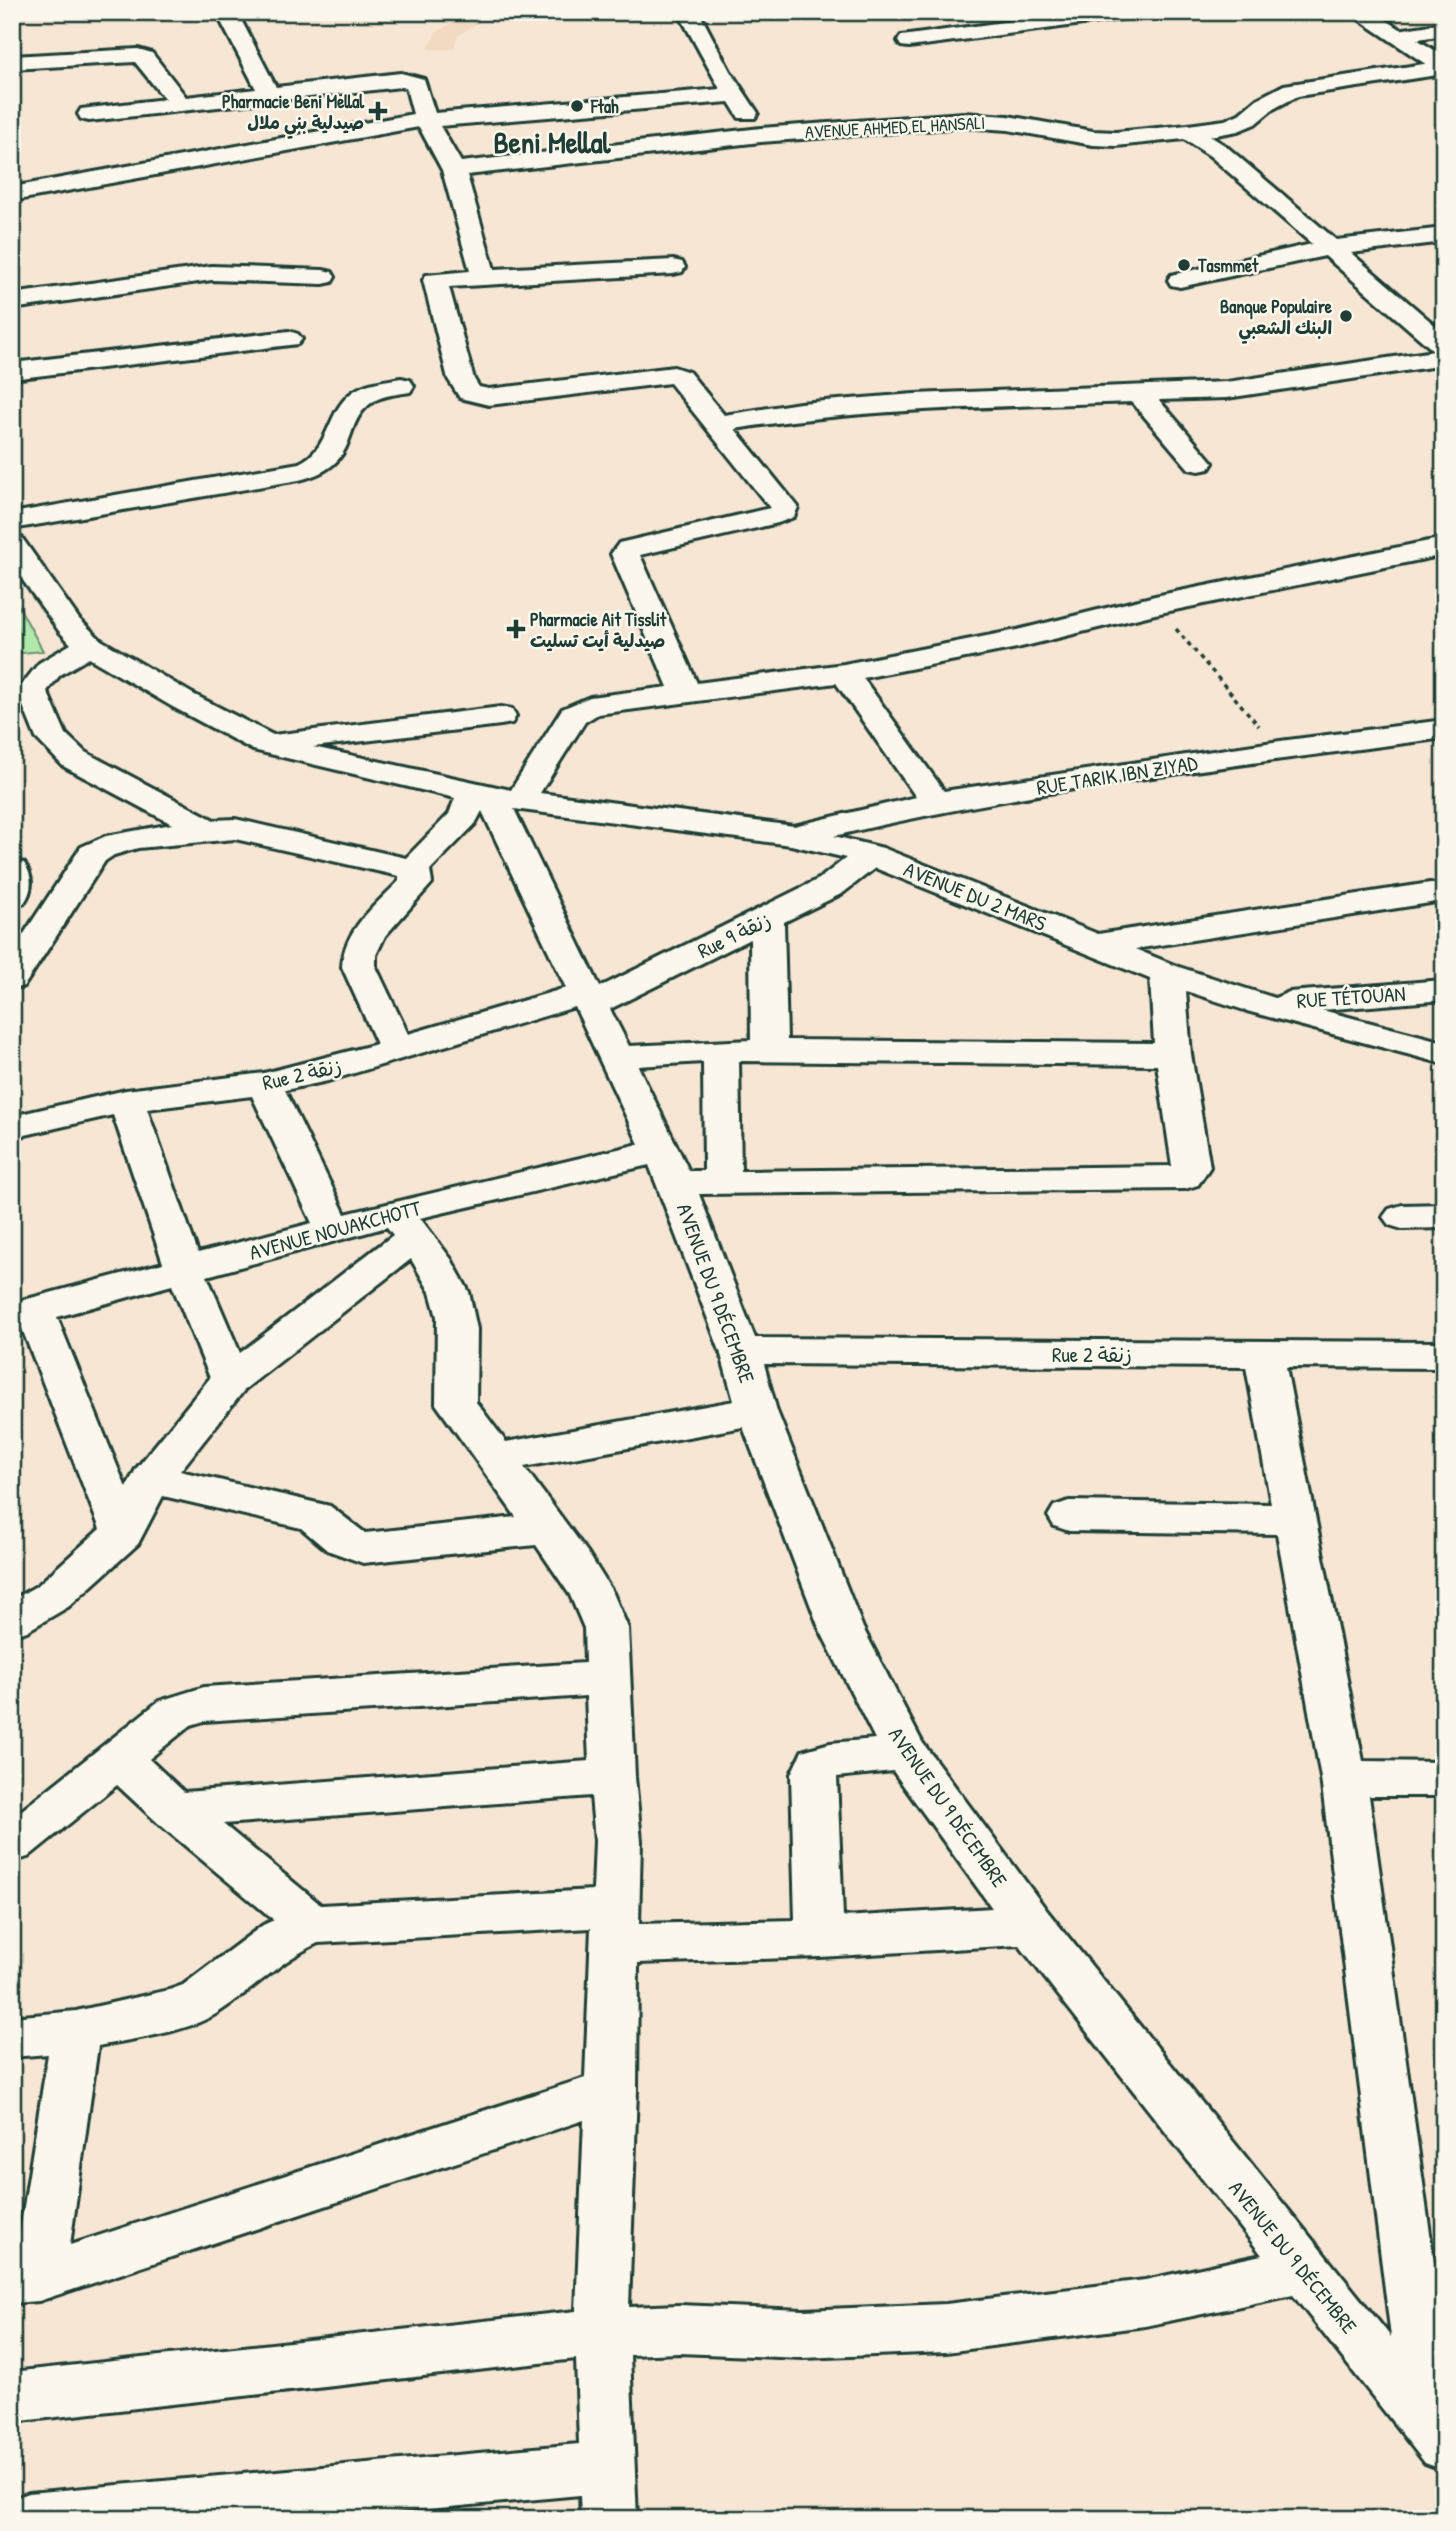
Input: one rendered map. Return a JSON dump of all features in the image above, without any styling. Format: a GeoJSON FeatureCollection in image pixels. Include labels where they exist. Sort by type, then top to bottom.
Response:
{"type":"FeatureCollection","features":[{"type":"Feature","properties":{"kind":"street"},"geometry":{"type":"LineString","coordinates":[[226,12],[268,92]]}},
{"type":"Feature","properties":{"kind":"street"},"geometry":{"type":"LineString","coordinates":[[688,12],[724,96],[757,129]]}},
{"type":"Feature","properties":{"kind":"street"},"geometry":{"type":"LineString","coordinates":[[909,41],[1128,12]]}},
{"type":"Feature","properties":{"kind":"street"},"geometry":{"type":"LineString","coordinates":[[1358,12],[1444,67]]}},
{"type":"Feature","properties":{"kind":"street"},"geometry":{"type":"LineString","coordinates":[[1399,36],[1444,29]]}},
{"type":"Feature","properties":{"kind":"street"},"geometry":{"type":"LineString","coordinates":[[12,63],[138,55],[144,58],[179,102]]}},
{"type":"Feature","properties":{"kind":"street"},"geometry":{"type":"LineString","coordinates":[[1218,151],[1230,126],[1247,119],[1265,104],[1292,90],[1444,67]]}},
{"type":"Feature","properties":{"kind":"street"},"geometry":{"type":"LineString","coordinates":[[89,114],[268,92],[407,81],[416,84],[458,152],[483,275]]}},
{"type":"Feature","properties":{"kind":"street"},"geometry":{"type":"LineString","coordinates":[[724,96],[724,118]]}},
{"type":"Feature","properties":{"kind":"street","name":"AVENUE AHMED EL HANSALI"},"geometry":{"type":"LineString","coordinates":[[12,194],[393,123],[506,116],[724,96]]}},
{"type":"Feature","properties":{"kind":"street","name":"AVENUE AHMED EL HANSALI"},"geometry":{"type":"LineString","coordinates":[[644,103],[724,118],[757,129]]}},
{"type":"Feature","properties":{"kind":"street","name":"AVENUE AHMED EL HANSALI"},"geometry":{"type":"LineString","coordinates":[[458,152],[506,116]]}},
{"type":"Feature","properties":{"kind":"street","name":"AVENUE AHMED EL HANSALI"},"geometry":{"type":"LineString","coordinates":[[458,152],[757,129],[963,120],[1008,122],[1093,138],[1116,139],[1230,126]]}},
{"type":"Feature","properties":{"kind":"street"},"geometry":{"type":"LineString","coordinates":[[1188,132],[1218,151],[1444,346]]}},
{"type":"Feature","properties":{"kind":"street"},"geometry":{"type":"LineString","coordinates":[[1180,280],[1329,248],[1444,235]]}},
{"type":"Feature","properties":{"kind":"street"},"geometry":{"type":"LineString","coordinates":[[673,267],[483,275],[435,280],[461,379],[469,392],[489,397],[674,375],[680,378],[784,507],[784,511],[778,516],[629,549],[625,554],[686,693]]}},
{"type":"Feature","properties":{"kind":"street"},"geometry":{"type":"LineString","coordinates":[[12,302],[212,273],[323,277]]}},
{"type":"Feature","properties":{"kind":"street"},"geometry":{"type":"LineString","coordinates":[[1413,321],[1444,316]]}},
{"type":"Feature","properties":{"kind":"street"},"geometry":{"type":"LineString","coordinates":[[12,371],[289,340]]}},
{"type":"Feature","properties":{"kind":"street"},"geometry":{"type":"LineString","coordinates":[[717,424],[800,411],[851,407],[1227,390],[1444,357]]}},
{"type":"Feature","properties":{"kind":"street"},"geometry":{"type":"LineString","coordinates":[[12,521],[299,472],[316,466],[330,452],[337,443],[346,416],[361,397],[401,386]]}},
{"type":"Feature","properties":{"kind":"street"},"geometry":{"type":"LineString","coordinates":[[1138,392],[1199,463]]}},
{"type":"Feature","properties":{"kind":"street","name":"AVENUE DU 2 MARS"},"geometry":{"type":"LineString","coordinates":[[12,544],[69,625],[90,646],[182,701],[264,743],[318,758],[504,798],[792,835],[871,855],[1167,974],[1259,1004],[1444,1053]]}},
{"type":"Feature","properties":{"kind":"street"},"geometry":{"type":"LineString","coordinates":[[412,869],[464,817],[504,798],[580,710],[605,703],[844,673],[1017,639],[1155,605],[1444,546]]}},
{"type":"Feature","properties":{"kind":"street"},"geometry":{"type":"LineString","coordinates":[[90,646],[54,664],[39,677],[32,691],[52,738],[74,759],[208,830]]}},
{"type":"Feature","properties":{"kind":"street"},"geometry":{"type":"LineString","coordinates":[[844,673],[936,802]]}},
{"type":"Feature","properties":{"kind":"street"},"geometry":{"type":"LineString","coordinates":[[264,743],[500,716]]}},
{"type":"Feature","properties":{"kind":"street","name":"RUE TARIK IBN ZIYAD"},"geometry":{"type":"LineString","coordinates":[[792,835],[936,802],[1280,750],[1444,729]]}},
{"type":"Feature","properties":{"kind":"street","name":"AVENUE DU 9 DÉCEMBRE"},"geometry":{"type":"LineString","coordinates":[[504,798],[514,844],[668,1167],[740,1351],[757,1411],[841,1628],[905,1753],[1031,1926],[1437,2435]]}},
{"type":"Feature","properties":{"kind":"street"},"geometry":{"type":"LineString","coordinates":[[12,979],[98,848],[116,842],[208,830],[251,832],[412,869],[416,874],[415,883],[362,944],[358,957],[359,967],[397,1049]]}},
{"type":"Feature","properties":{"kind":"street","name":"Rue 9 زنقة"},"geometry":{"type":"LineString","coordinates":[[588,999],[767,919],[831,886],[871,855]]}},
{"type":"Feature","properties":{"kind":"street"},"geometry":{"type":"LineString","coordinates":[[12,870],[15,877],[12,896]]}},
{"type":"Feature","properties":{"kind":"street"},"geometry":{"type":"LineString","coordinates":[[1096,944],[1430,893]]}},
{"type":"Feature","properties":{"kind":"street"},"geometry":{"type":"LineString","coordinates":[[767,919],[769,1051]]}},
{"type":"Feature","properties":{"kind":"street"},"geometry":{"type":"LineString","coordinates":[[617,1059],[644,1054],[721,1050],[1173,1054],[1167,974]]}},
{"type":"Feature","properties":{"kind":"street","name":"RUE TÉTOUAN"},"geometry":{"type":"LineString","coordinates":[[1259,1004],[1444,990]]}},
{"type":"Feature","properties":{"kind":"street","name":"Rue 2 زنقة"},"geometry":{"type":"LineString","coordinates":[[12,1126],[126,1101],[264,1084],[588,999]]}},
{"type":"Feature","properties":{"kind":"street"},"geometry":{"type":"LineString","coordinates":[[721,1050],[723,1180]]}},
{"type":"Feature","properties":{"kind":"street","name":"AVENUE NOUAKCHOTT"},"geometry":{"type":"LineString","coordinates":[[23,1313],[334,1230],[405,1226],[668,1167],[723,1180],[1185,1177],[1191,1167],[1173,1054]]}},
{"type":"Feature","properties":{"kind":"street"},"geometry":{"type":"LineString","coordinates":[[264,1084],[334,1230]]}},
{"type":"Feature","properties":{"kind":"street"},"geometry":{"type":"LineString","coordinates":[[126,1101],[185,1270],[231,1380]]}},
{"type":"Feature","properties":{"kind":"street"},"geometry":{"type":"LineString","coordinates":[[1402,1217],[1444,1216]]}},
{"type":"Feature","properties":{"kind":"street"},"geometry":{"type":"LineString","coordinates":[[12,1620],[53,1596],[123,1532],[151,1479],[231,1380],[405,1226],[437,1269],[455,1308],[456,1404],[573,1564],[591,1593],[606,1628],[612,1777],[618,1841],[612,2090],[601,2332],[608,2493],[29,2519]]}},
{"type":"Feature","properties":{"kind":"street"},"geometry":{"type":"LineString","coordinates":[[23,1313],[123,1532]]}},
{"type":"Feature","properties":{"kind":"street","name":"Rue 2 زنقة"},"geometry":{"type":"LineString","coordinates":[[740,1351],[1444,1355]]}},
{"type":"Feature","properties":{"kind":"street"},"geometry":{"type":"LineString","coordinates":[[1264,1355],[1344,1778],[1437,2435]]}},
{"type":"Feature","properties":{"kind":"street"},"geometry":{"type":"LineString","coordinates":[[497,1458],[757,1411]]}},
{"type":"Feature","properties":{"kind":"street"},"geometry":{"type":"LineString","coordinates":[[151,1479],[315,1516],[331,1534],[347,1544],[363,1548],[545,1529]]}},
{"type":"Feature","properties":{"kind":"street"},"geometry":{"type":"LineString","coordinates":[[1069,1516],[1294,1519]]}},
{"type":"Feature","properties":{"kind":"street"},"geometry":{"type":"LineString","coordinates":[[12,1844],[120,1760],[175,1713],[204,1703],[610,1678]]}},
{"type":"Feature","properties":{"kind":"street"},"geometry":{"type":"LineString","coordinates":[[820,1938],[814,1774],[818,1763],[905,1753]]}},
{"type":"Feature","properties":{"kind":"street"},"geometry":{"type":"LineString","coordinates":[[120,1760],[174,1810],[312,1924]]}},
{"type":"Feature","properties":{"kind":"street"},"geometry":{"type":"LineString","coordinates":[[174,1810],[612,1777]]}},
{"type":"Feature","properties":{"kind":"street"},"geometry":{"type":"LineString","coordinates":[[1344,1778],[1444,1779]]}},
{"type":"Feature","properties":{"kind":"street"},"geometry":{"type":"LineString","coordinates":[[12,2037],[76,2031],[175,2009],[200,1998],[280,1939],[312,1924],[616,1926],[820,1938],[1031,1926]]}},
{"type":"Feature","properties":{"kind":"street"},"geometry":{"type":"LineString","coordinates":[[76,2031],[25,2279],[612,2090]]}},
{"type":"Feature","properties":{"kind":"street"},"geometry":{"type":"LineString","coordinates":[[12,2397],[601,2332],[679,2329],[803,2334],[946,2328],[1145,2303],[1303,2270]]}},
{"type":"Feature","properties":{"kind":"path"},"geometry":{"type":"LineString","coordinates":[[1155,605],[1280,750]]}},
{"type":"Feature","properties":{"kind":"shaded area"},"geometry":{"type":"Polygon","coordinates":[[[475,12],[504,12],[477,23],[458,36],[453,49],[428,49],[436,33],[458,18],[475,12]]]}},
{"type":"Feature","properties":{"kind":"green space"},"geometry":{"type":"Polygon","coordinates":[[[12,594],[43,651],[12,654],[12,594]]]}},
{"type":"Feature","properties":{"kind":"place","name":"Ftah"},"geometry":{"type":"Point","coordinates":[577,106]}},
{"type":"Feature","properties":{"kind":"place","name":"Pharmacie Beni Mellal صيدلية بني ملال"},"geometry":{"type":"Point","coordinates":[378,111]}},
{"type":"Feature","properties":{"kind":"place","name":"Tasmmet"},"geometry":{"type":"Point","coordinates":[1184,265]}},
{"type":"Feature","properties":{"kind":"place","name":"Banque Populaire البنك الشعبي"},"geometry":{"type":"Point","coordinates":[1346,316]}},
{"type":"Feature","properties":{"kind":"place","name":"Pharmacie Ait Tisslit صيدلية أيت تسليت"},"geometry":{"type":"Point","coordinates":[516,629]}},
{"type":"Feature","properties":{"kind":"district","name":"Beni Mellal"},"geometry":{"type":"Point","coordinates":[552,142]}}]}
